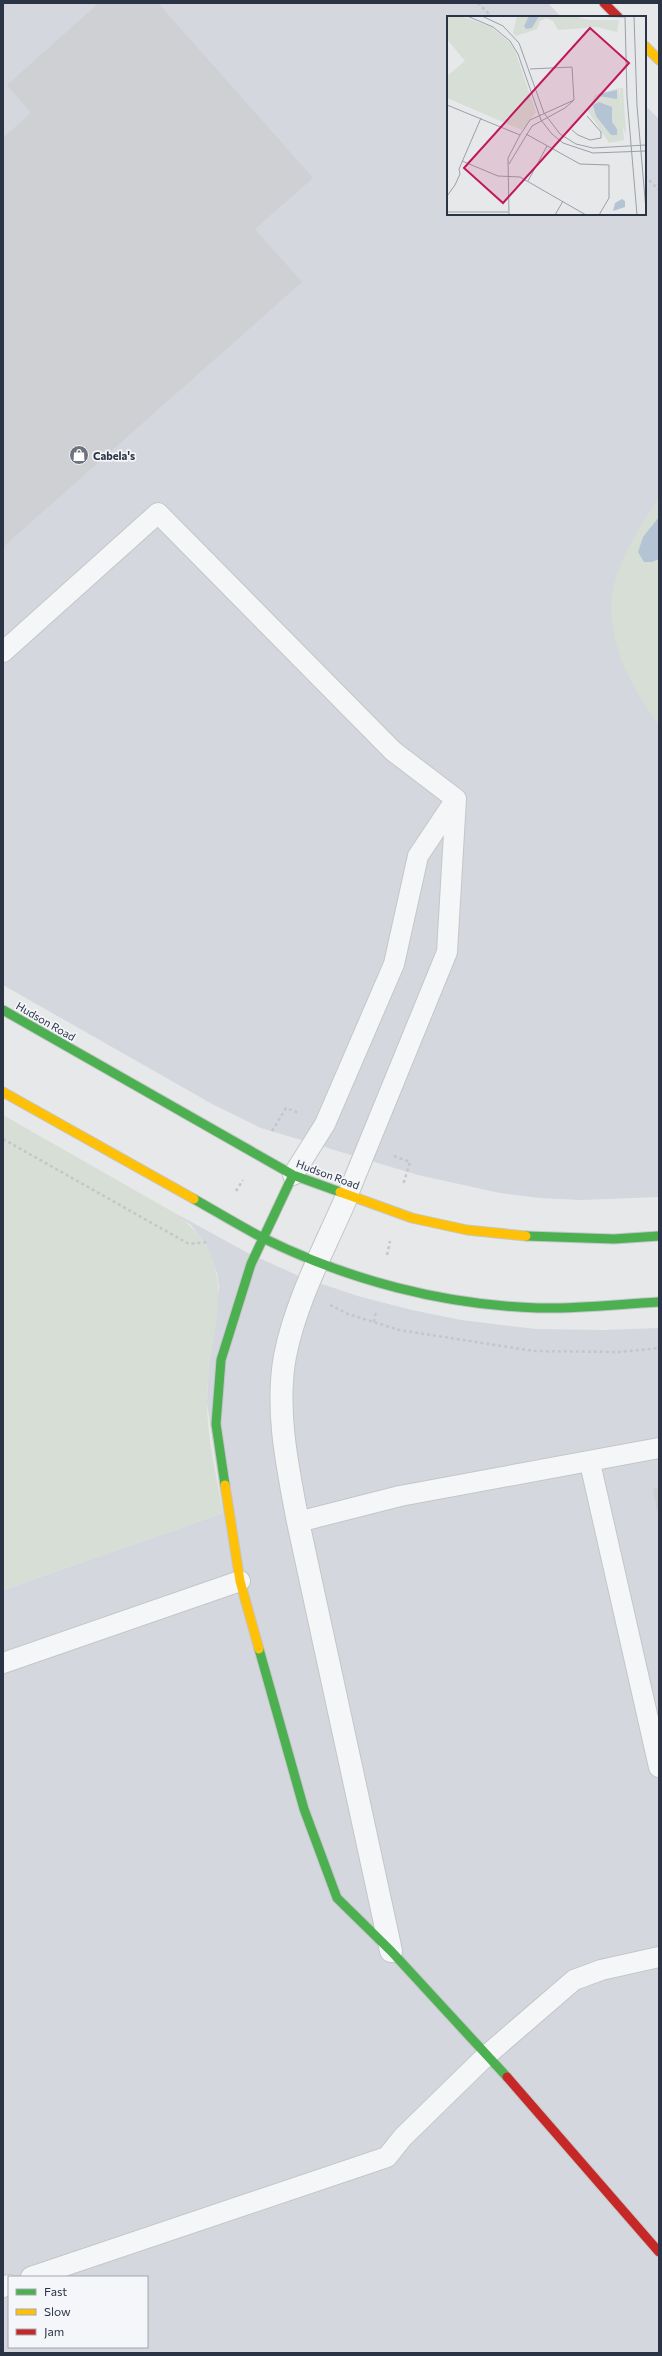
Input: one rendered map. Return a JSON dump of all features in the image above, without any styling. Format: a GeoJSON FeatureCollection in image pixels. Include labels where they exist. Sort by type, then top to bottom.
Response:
{"type":"FeatureCollection","features":[{"type":"Feature","properties":{"kind":"street"},"geometry":{"type":"LineString","coordinates":[[604,3],[617,16]]}},
{"type":"Feature","properties":{"kind":"street"},"geometry":{"type":"LineString","coordinates":[[646,47],[659,60]]}},
{"type":"Feature","properties":{"kind":"street","name":"Hudson Road"},"geometry":{"type":"LineString","coordinates":[[3,1010],[293,1175],[412,1218],[467,1230],[548,1238],[614,1240],[659,1236]]}},
{"type":"Feature","properties":{"kind":"street"},"geometry":{"type":"LineString","coordinates":[[3,1092],[263,1238],[318,1262],[389,1286],[452,1300],[538,1308],[659,1302]]}},
{"type":"Feature","properties":{"kind":"street"},"geometry":{"type":"LineString","coordinates":[[293,1175],[251,1264],[221,1360],[216,1424],[240,1581],[304,1809],[337,1898],[392,1951],[487,2055],[659,2252]]}},
{"type":"Feature","properties":{"kind":"street"},"geometry":{"type":"LineString","coordinates":[[348,1194],[305,1292],[285,1356],[282,1404],[286,1454],[298,1522],[392,1951]]}},
{"type":"Feature","properties":{"kind":"lane"},"geometry":{"type":"LineString","coordinates":[[3,652],[158,513],[393,750],[456,799]]}},
{"type":"Feature","properties":{"kind":"lane"},"geometry":{"type":"LineString","coordinates":[[293,1175],[325,1124],[394,964],[418,856],[456,799]]}},
{"type":"Feature","properties":{"kind":"lane"},"geometry":{"type":"LineString","coordinates":[[348,1194],[447,952],[456,799]]}},
{"type":"Feature","properties":{"kind":"lane"},"geometry":{"type":"LineString","coordinates":[[298,1522],[400,1496],[659,1448]]}},
{"type":"Feature","properties":{"kind":"lane"},"geometry":{"type":"LineString","coordinates":[[590,1462],[659,1767]]}},
{"type":"Feature","properties":{"kind":"lane"},"geometry":{"type":"LineString","coordinates":[[3,1663],[240,1581]]}},
{"type":"Feature","properties":{"kind":"lane"},"geometry":{"type":"LineString","coordinates":[[34,2276],[387,2157],[403,2137],[487,2055],[574,1980],[601,1970],[659,1957]]}},
{"type":"Feature","properties":{"kind":"path"},"geometry":{"type":"LineString","coordinates":[[478,3],[491,16]]}},
{"type":"Feature","properties":{"kind":"path"},"geometry":{"type":"LineString","coordinates":[[646,177],[659,190]]}},
{"type":"Feature","properties":{"kind":"path"},"geometry":{"type":"LineString","coordinates":[[3,1139],[189,1244],[207,1241]]}},
{"type":"Feature","properties":{"kind":"path"},"geometry":{"type":"LineString","coordinates":[[348,1314],[399,1330],[534,1351],[619,1352],[659,1348]]}},
{"type":"Feature","properties":{"kind":"shaded area"},"geometry":{"type":"Polygon","coordinates":[[[3,3],[548,3],[560,16],[447,16],[447,215],[646,215],[646,106],[659,119],[659,1197],[581,1200],[539,1198],[500,1193],[418,1175],[261,1128],[214,1105],[3,985],[3,3]]]}},
{"type":"Feature","properties":{"kind":"shaded area"},"geometry":{"type":"Polygon","coordinates":[[[659,497],[659,725],[638,693],[620,657],[612,619],[612,600],[615,581],[623,559],[659,497]]]}},
{"type":"Feature","properties":{"kind":"shaded area"},"geometry":{"type":"Polygon","coordinates":[[[3,1115],[173,1212],[196,1232],[210,1254],[217,1276],[218,1299],[209,1375],[207,1416],[210,1444],[223,1513],[3,1590],[3,1115]]]}},
{"type":"Feature","properties":{"kind":"shaded area"},"geometry":{"type":"Polygon","coordinates":[[[173,1212],[248,1253],[301,1277],[361,1297],[412,1310],[461,1320],[536,1329],[604,1330],[659,1328],[659,2353],[3,2353],[3,1590],[223,1513],[207,1403],[209,1363],[219,1287],[217,1273],[206,1245],[191,1225],[173,1212]]]}},
{"type":"Feature","properties":{"kind":"water"},"geometry":{"type":"Polygon","coordinates":[[[659,517],[659,559],[652,562],[644,562],[638,552],[643,537],[659,517]]]}},
{"type":"Feature","properties":{"kind":"building"},"geometry":{"type":"Polygon","coordinates":[[[99,3],[158,3],[313,178],[255,229],[302,282],[3,547],[3,138],[31,113],[7,85],[99,3]]]}},
{"type":"Feature","properties":{"kind":"building"},"geometry":{"type":"Polygon","coordinates":[[[659,1487],[659,1515],[658,1515],[653,1489],[659,1487]]]}},
{"type":"Feature","properties":{"kind":"traffic: fast"},"geometry":{"type":"LineString","coordinates":[[3,1010],[293,1175],[340,1192]]}},
{"type":"Feature","properties":{"kind":"traffic: fast"},"geometry":{"type":"LineString","coordinates":[[225,1485],[216,1424],[221,1360],[251,1264],[293,1175]]}},
{"type":"Feature","properties":{"kind":"traffic: fast"},"geometry":{"type":"LineString","coordinates":[[194,1199],[263,1238],[295,1253],[362,1278],[432,1296],[502,1306],[538,1308],[583,1307],[659,1302]]}},
{"type":"Feature","properties":{"kind":"traffic: fast"},"geometry":{"type":"LineString","coordinates":[[526,1236],[614,1239],[659,1236]]}},
{"type":"Feature","properties":{"kind":"traffic: fast"},"geometry":{"type":"LineString","coordinates":[[259,1649],[304,1809],[337,1898],[391,1951],[507,2077]]}},
{"type":"Feature","properties":{"kind":"traffic: slow"},"geometry":{"type":"LineString","coordinates":[[646,47],[659,60]]}},
{"type":"Feature","properties":{"kind":"traffic: slow"},"geometry":{"type":"LineString","coordinates":[[3,1092],[194,1199]]}},
{"type":"Feature","properties":{"kind":"traffic: slow"},"geometry":{"type":"LineString","coordinates":[[340,1192],[412,1218],[467,1230],[526,1236]]}},
{"type":"Feature","properties":{"kind":"traffic: slow"},"geometry":{"type":"LineString","coordinates":[[225,1485],[240,1581],[259,1649]]}},
{"type":"Feature","properties":{"kind":"traffic: jam"},"geometry":{"type":"LineString","coordinates":[[604,3],[617,16]]}},
{"type":"Feature","properties":{"kind":"traffic: jam"},"geometry":{"type":"LineString","coordinates":[[507,2077],[659,2252]]}},
{"type":"Feature","properties":{"kind":"place","name":"Cabela's"},"geometry":{"type":"Point","coordinates":[79,455]}}]}
